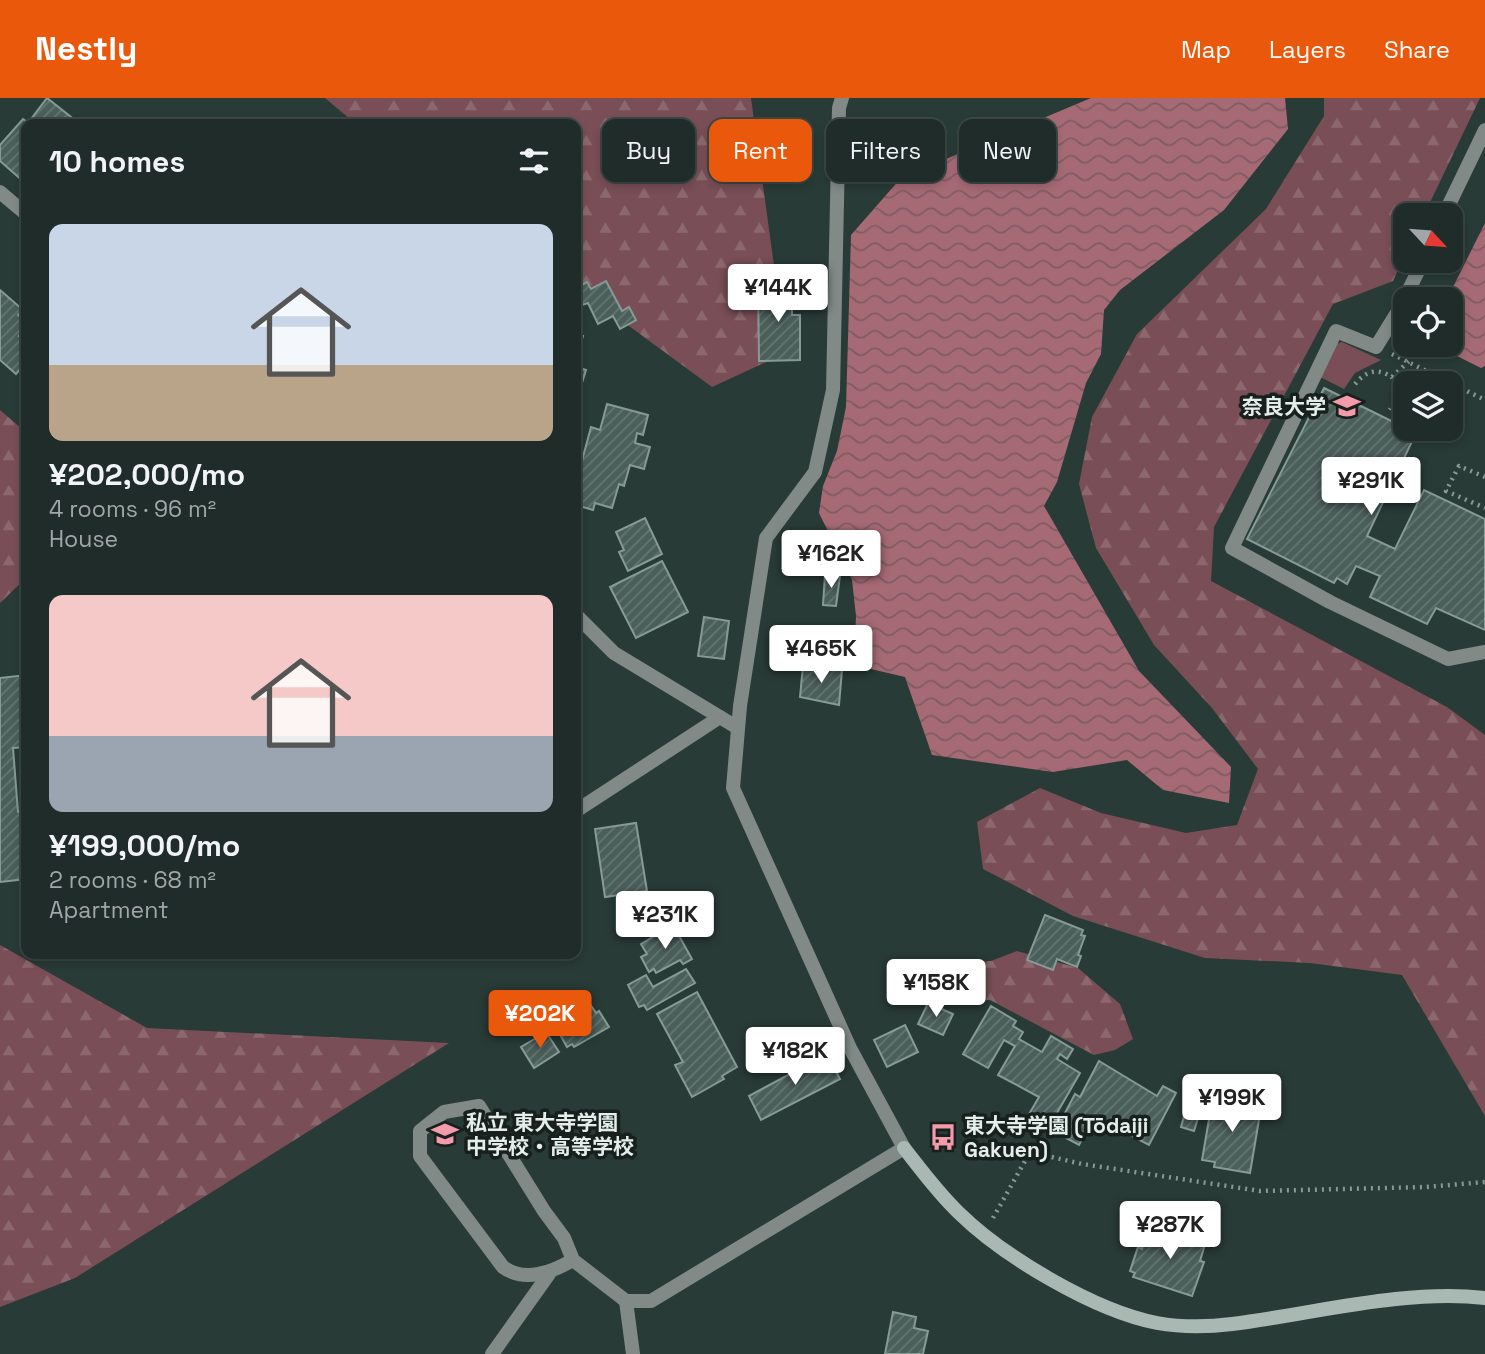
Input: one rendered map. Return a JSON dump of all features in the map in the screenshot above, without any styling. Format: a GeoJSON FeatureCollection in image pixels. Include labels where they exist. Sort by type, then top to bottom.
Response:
{"type":"FeatureCollection","features":[{"type":"Feature","properties":{"kind":"street"},"geometry":{"type":"LineString","coordinates":[[842,98],[839,108],[833,390],[815,472],[766,538],[738,728],[733,788],[850,1048],[904,1148],[937,1191],[961,1216],[1002,1249],[1067,1288],[1115,1311],[1158,1323],[1229,1324],[1330,1308],[1456,1295],[1485,1298]]}},
{"type":"Feature","properties":{"kind":"street"},"geometry":{"type":"LineString","coordinates":[[1450,203],[1485,130]]}},
{"type":"Feature","properties":{"kind":"street"},"geometry":{"type":"LineString","coordinates":[[0,192],[21,210]]}},
{"type":"Feature","properties":{"kind":"street"},"geometry":{"type":"LineString","coordinates":[[1417,273],[1376,347],[1336,331],[1232,548],[1330,602],[1448,660],[1485,652]]}},
{"type":"Feature","properties":{"kind":"street"},"geometry":{"type":"LineString","coordinates":[[581,620],[614,653],[738,728]]}},
{"type":"Feature","properties":{"kind":"street"},"geometry":{"type":"LineString","coordinates":[[581,808],[720,717]]}},
{"type":"Feature","properties":{"kind":"street"},"geometry":{"type":"LineString","coordinates":[[549,1274],[512,1274],[503,1267],[419,1156],[421,1131],[444,1112],[480,1106],[544,1212],[564,1238],[573,1260],[626,1301],[651,1301],[904,1148]]}},
{"type":"Feature","properties":{"kind":"street"},"geometry":{"type":"LineString","coordinates":[[492,1354],[549,1274],[573,1260]]}},
{"type":"Feature","properties":{"kind":"street"},"geometry":{"type":"LineString","coordinates":[[626,1301],[633,1354]]}},
{"type":"Feature","properties":{"kind":"path"},"geometry":{"type":"LineString","coordinates":[[1376,347],[1485,400]]}},
{"type":"Feature","properties":{"kind":"path"},"geometry":{"type":"LineString","coordinates":[[1392,377],[1409,361]]}},
{"type":"Feature","properties":{"kind":"path"},"geometry":{"type":"LineString","coordinates":[[1355,384],[1371,372],[1380,370],[1392,377],[1398,397],[1390,410]]}},
{"type":"Feature","properties":{"kind":"path"},"geometry":{"type":"LineString","coordinates":[[1485,477],[1459,466],[1446,491],[1485,509]]}},
{"type":"Feature","properties":{"kind":"path"},"geometry":{"type":"LineString","coordinates":[[985,1233],[1030,1152],[1082,1164],[1260,1191],[1426,1187],[1485,1182]]}},
{"type":"Feature","properties":{"kind":"green space"},"geometry":{"type":"Polygon","coordinates":[[[325,98],[751,98],[754,119],[709,119],[709,182],[763,182],[786,353],[712,387],[581,291],[581,119],[350,119],[325,98]]]}},
{"type":"Feature","properties":{"kind":"green space"},"geometry":{"type":"Polygon","coordinates":[[[1324,98],[1480,98],[1430,203],[1393,203],[1393,273],[1397,273],[1393,281],[1333,304],[1214,527],[1211,581],[1447,707],[1485,735],[1485,1116],[1402,975],[1310,963],[1205,958],[1073,916],[983,869],[977,822],[1040,788],[1101,813],[1186,833],[1237,825],[1258,769],[1212,708],[1154,645],[1096,548],[1079,484],[1092,417],[1137,334],[1266,209],[1324,116],[1324,98]]]}},
{"type":"Feature","properties":{"kind":"green space"},"geometry":{"type":"Polygon","coordinates":[[[1342,342],[1381,360],[1355,373],[1344,389],[1320,377],[1334,345],[1342,342]]]}},
{"type":"Feature","properties":{"kind":"green space"},"geometry":{"type":"Polygon","coordinates":[[[0,410],[21,428],[21,583],[0,603],[0,410]]]}},
{"type":"Feature","properties":{"kind":"green space"},"geometry":{"type":"Polygon","coordinates":[[[0,945],[147,1028],[449,1043],[75,1278],[0,1307],[0,945]]]}},
{"type":"Feature","properties":{"kind":"green space"},"geometry":{"type":"Polygon","coordinates":[[[1017,951],[1078,968],[1120,1004],[1133,1039],[1115,1050],[1094,1055],[990,1000],[939,1002],[934,987],[953,963],[991,961],[1017,951]]]}},
{"type":"Feature","properties":{"kind":"water"},"geometry":{"type":"Polygon","coordinates":[[[1091,98],[1285,98],[1288,129],[1224,210],[1120,290],[1104,310],[1101,354],[1086,383],[1057,482],[1044,506],[1139,671],[1231,767],[1229,803],[1163,790],[1127,760],[1053,772],[932,755],[905,677],[854,665],[856,616],[852,580],[819,513],[823,486],[837,451],[846,407],[851,235],[897,182],[945,182],[945,159],[959,154],[959,182],[1056,182],[1056,119],[1041,119],[1091,98]]]}},
{"type":"Feature","properties":{"kind":"water"},"geometry":{"type":"Polygon","coordinates":[[[1485,223],[1485,366],[1481,368],[1459,357],[1463,357],[1463,287],[1453,287],[1460,273],[1463,273],[1463,267],[1485,223]]]}},
{"type":"Feature","properties":{"kind":"building"},"geometry":{"type":"Polygon","coordinates":[[[47,98],[74,119],[31,119],[47,98]]]}},
{"type":"Feature","properties":{"kind":"building"},"geometry":{"type":"Polygon","coordinates":[[[21,121],[21,179],[0,161],[0,145],[21,121]]]}},
{"type":"Feature","properties":{"kind":"building"},"geometry":{"type":"Polygon","coordinates":[[[606,281],[622,311],[629,307],[636,320],[620,329],[613,316],[598,324],[588,303],[581,303],[581,285],[587,282],[591,289],[606,281]]]}},
{"type":"Feature","properties":{"kind":"building"},"geometry":{"type":"Polygon","coordinates":[[[758,285],[792,285],[792,315],[800,315],[800,360],[759,361],[758,285]]]}},
{"type":"Feature","properties":{"kind":"building"},"geometry":{"type":"Polygon","coordinates":[[[0,290],[21,308],[18,315],[21,318],[21,368],[16,374],[0,360],[0,290]]]}},
{"type":"Feature","properties":{"kind":"building"},"geometry":{"type":"Polygon","coordinates":[[[581,368],[586,370],[581,386],[581,368]]]}},
{"type":"Feature","properties":{"kind":"building"},"geometry":{"type":"Polygon","coordinates":[[[1324,388],[1393,422],[1393,441],[1412,441],[1367,536],[1395,549],[1424,490],[1485,519],[1485,630],[1436,608],[1427,624],[1370,597],[1380,576],[1356,566],[1347,584],[1337,578],[1334,583],[1247,539],[1324,388]]]}},
{"type":"Feature","properties":{"kind":"building"},"geometry":{"type":"Polygon","coordinates":[[[607,404],[648,415],[643,435],[637,433],[635,443],[650,447],[644,469],[630,465],[624,486],[619,484],[612,508],[595,503],[593,510],[581,506],[581,464],[591,427],[600,430],[607,404]]]}},
{"type":"Feature","properties":{"kind":"building"},"geometry":{"type":"Polygon","coordinates":[[[645,518],[662,554],[628,571],[619,552],[624,550],[616,532],[645,518]]]}},
{"type":"Feature","properties":{"kind":"building"},"geometry":{"type":"Polygon","coordinates":[[[662,561],[688,612],[636,638],[610,587],[662,561]]]}},
{"type":"Feature","properties":{"kind":"building"},"geometry":{"type":"Polygon","coordinates":[[[825,574],[840,576],[836,606],[823,605],[825,574]]]}},
{"type":"Feature","properties":{"kind":"building"},"geometry":{"type":"Polygon","coordinates":[[[704,617],[729,621],[724,659],[698,656],[704,617]]]}},
{"type":"Feature","properties":{"kind":"building"},"geometry":{"type":"Polygon","coordinates":[[[803,666],[842,670],[839,705],[800,697],[803,666]]]}},
{"type":"Feature","properties":{"kind":"building"},"geometry":{"type":"Polygon","coordinates":[[[21,676],[21,747],[13,748],[18,812],[21,812],[21,880],[0,882],[0,678],[21,676]]]}},
{"type":"Feature","properties":{"kind":"building"},"geometry":{"type":"Polygon","coordinates":[[[636,823],[647,891],[605,897],[595,829],[636,823]]]}},
{"type":"Feature","properties":{"kind":"building"},"geometry":{"type":"Polygon","coordinates":[[[1045,915],[1083,930],[1081,935],[1085,936],[1077,967],[1057,959],[1053,970],[1027,960],[1045,915]]]}},
{"type":"Feature","properties":{"kind":"building"},"geometry":{"type":"Polygon","coordinates":[[[673,925],[692,959],[683,964],[680,960],[656,973],[654,969],[649,972],[641,957],[647,954],[641,944],[673,925]]]}},
{"type":"Feature","properties":{"kind":"building"},"geometry":{"type":"Polygon","coordinates":[[[686,969],[695,983],[647,1010],[644,1005],[639,1007],[628,985],[646,975],[653,987],[686,969]]]}},
{"type":"Feature","properties":{"kind":"building"},"geometry":{"type":"Polygon","coordinates":[[[697,992],[737,1067],[722,1076],[724,1079],[692,1097],[675,1065],[683,1062],[657,1014],[697,992]]]}},
{"type":"Feature","properties":{"kind":"building"},"geometry":{"type":"Polygon","coordinates":[[[928,1003],[953,1014],[943,1035],[918,1024],[928,1003]]]}},
{"type":"Feature","properties":{"kind":"building"},"geometry":{"type":"Polygon","coordinates":[[[590,1004],[596,1013],[599,1011],[609,1027],[574,1047],[572,1044],[567,1047],[554,1024],[590,1004]]]}},
{"type":"Feature","properties":{"kind":"building"},"geometry":{"type":"Polygon","coordinates":[[[991,1006],[1016,1021],[1013,1026],[1023,1032],[1019,1039],[1042,1052],[1051,1036],[1073,1049],[1067,1059],[1060,1054],[1057,1059],[1080,1073],[1046,1132],[1025,1121],[1039,1097],[998,1075],[1015,1046],[1004,1040],[988,1068],[963,1054],[991,1006]]]}},
{"type":"Feature","properties":{"kind":"building"},"geometry":{"type":"Polygon","coordinates":[[[905,1025],[918,1052],[887,1067],[874,1040],[905,1025]]]}},
{"type":"Feature","properties":{"kind":"building"},"geometry":{"type":"Polygon","coordinates":[[[546,1032],[559,1052],[534,1068],[521,1047],[546,1032]]]}},
{"type":"Feature","properties":{"kind":"building"},"geometry":{"type":"Polygon","coordinates":[[[827,1054],[840,1079],[761,1120],[749,1096],[827,1054]]]}},
{"type":"Feature","properties":{"kind":"building"},"geometry":{"type":"Polygon","coordinates":[[[1099,1061],[1157,1096],[1163,1086],[1176,1093],[1149,1145],[1094,1116],[1079,1145],[1055,1132],[1075,1094],[1080,1097],[1099,1061]]]}},
{"type":"Feature","properties":{"kind":"building"},"geometry":{"type":"Polygon","coordinates":[[[1190,1095],[1204,1099],[1194,1131],[1181,1127],[1190,1095]]]}},
{"type":"Feature","properties":{"kind":"building"},"geometry":{"type":"Polygon","coordinates":[[[1213,1096],[1253,1102],[1252,1107],[1261,1108],[1250,1173],[1214,1167],[1215,1162],[1202,1160],[1213,1096]]]}},
{"type":"Feature","properties":{"kind":"building"},"geometry":{"type":"Polygon","coordinates":[[[1159,1225],[1206,1241],[1200,1261],[1204,1262],[1192,1296],[1133,1277],[1135,1273],[1130,1271],[1138,1247],[1142,1249],[1144,1241],[1153,1244],[1159,1225]]]}},
{"type":"Feature","properties":{"kind":"building"},"geometry":{"type":"Polygon","coordinates":[[[893,1312],[916,1317],[914,1328],[928,1331],[923,1354],[885,1354],[893,1312]]]}},
{"type":"Feature","properties":{"kind":"place","name":"奈良大学"},"geometry":{"type":"Point","coordinates":[1347,406]}},
{"type":"Feature","properties":{"kind":"place","name":"私立 東大寺学園 中学校・高等学校"},"geometry":{"type":"Point","coordinates":[445,1134]}},
{"type":"Feature","properties":{"kind":"place","name":"東大寺学園 (Tōdaiji Gakuen)"},"geometry":{"type":"Point","coordinates":[943,1137]}}]}
